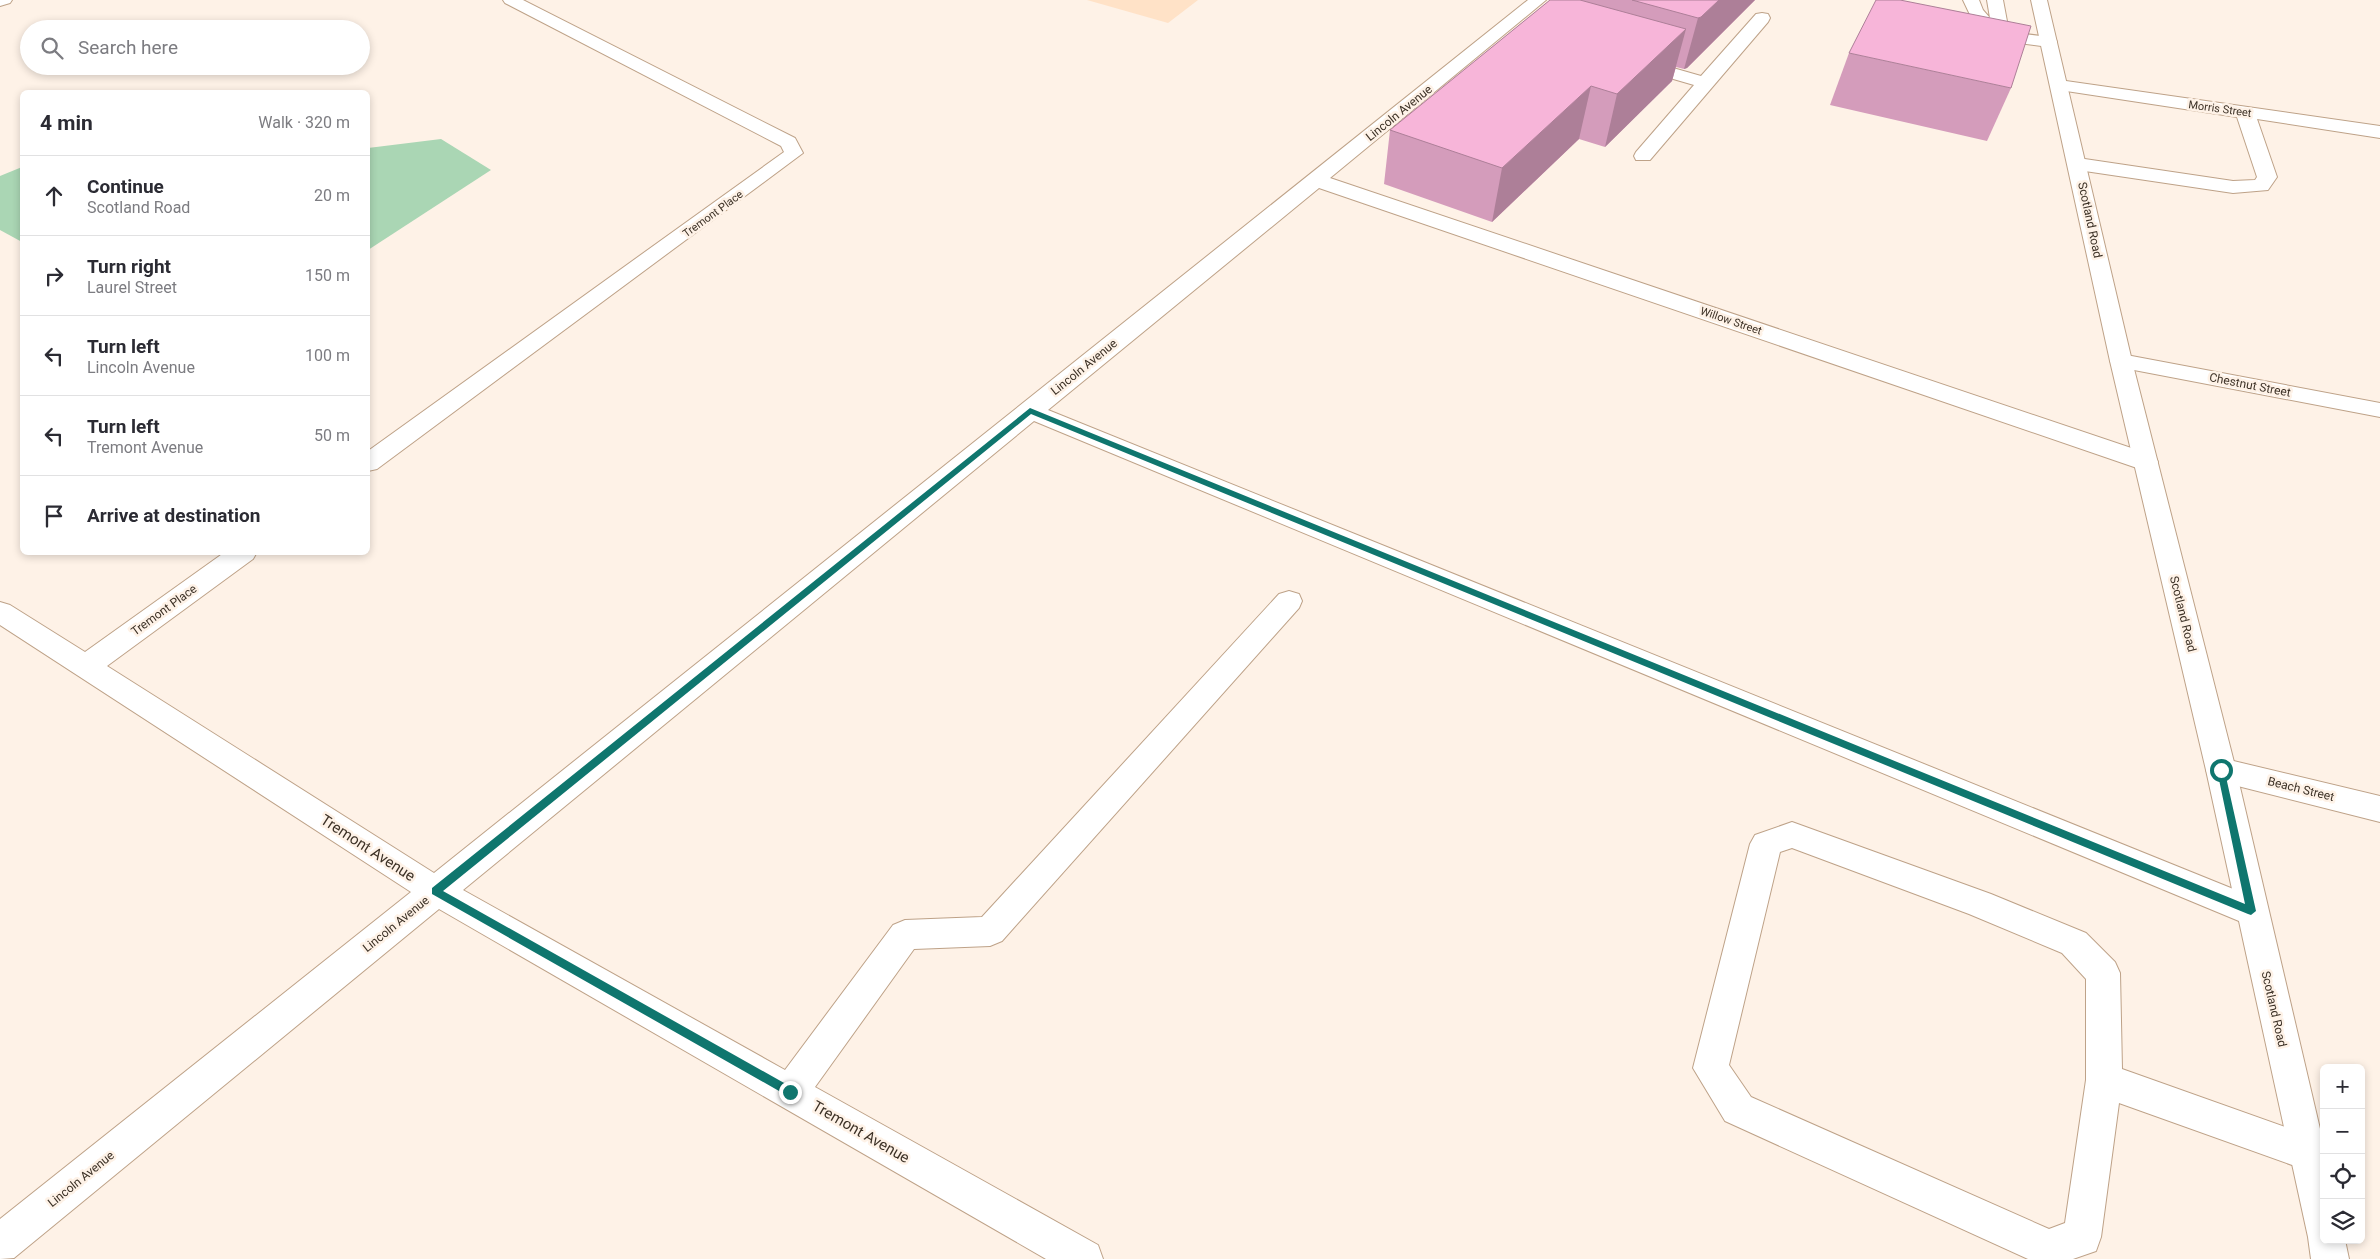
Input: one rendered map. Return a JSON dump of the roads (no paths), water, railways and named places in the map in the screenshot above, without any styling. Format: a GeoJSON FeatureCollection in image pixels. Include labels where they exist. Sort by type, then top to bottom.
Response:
{"type":"FeatureCollection","features":[{"type":"Feature","properties":{"kind":"street"},"geometry":{"type":"LineString","coordinates":[[0,1],[4,0]]}},
{"type":"Feature","properties":{"kind":"street","name":"Tremont Place"},"geometry":{"type":"LineString","coordinates":[[370,462],[794,154],[788,142],[511,0]]}},
{"type":"Feature","properties":{"kind":"street","name":"Lincoln Avenue"},"geometry":{"type":"LineString","coordinates":[[0,1244],[1316,180],[1516,28],[1538,0]]}},
{"type":"Feature","properties":{"kind":"street"},"geometry":{"type":"LineString","coordinates":[[1971,0],[1972,7],[1981,19],[2001,36],[2049,42]]}},
{"type":"Feature","properties":{"kind":"street"},"geometry":{"type":"LineString","coordinates":[[1995,0],[2001,36]]}},
{"type":"Feature","properties":{"kind":"street","name":"Scotland Road"},"geometry":{"type":"LineString","coordinates":[[2039,0],[2078,164],[2120,361],[2221,770],[2251,911],[2320,1212]]}},
{"type":"Feature","properties":{"kind":"street"},"geometry":{"type":"LineString","coordinates":[[1643,156],[1762,18]]}},
{"type":"Feature","properties":{"kind":"street"},"geometry":{"type":"LineString","coordinates":[[1620,58],[1705,83]]}},
{"type":"Feature","properties":{"kind":"street","name":"Morris Street"},"geometry":{"type":"LineString","coordinates":[[2059,85],[2380,132]]}},
{"type":"Feature","properties":{"kind":"street"},"geometry":{"type":"LineString","coordinates":[[2078,164],[2233,187],[2261,186],[2267,177],[2245,112]]}},
{"type":"Feature","properties":{"kind":"street","name":"Willow Street"},"geometry":{"type":"LineString","coordinates":[[1316,180],[2146,462]]}},
{"type":"Feature","properties":{"kind":"street","name":"Chestnut Street"},"geometry":{"type":"LineString","coordinates":[[2120,361],[2380,410]]}},
{"type":"Feature","properties":{"kind":"street"},"geometry":{"type":"LineString","coordinates":[[1030,411],[2251,911]]}},
{"type":"Feature","properties":{"kind":"street","name":"Tremont Place"},"geometry":{"type":"LineString","coordinates":[[85,667],[240,555]]}},
{"type":"Feature","properties":{"kind":"street"},"geometry":{"type":"LineString","coordinates":[[790,1092],[904,934],[990,931],[1289,601]]}},
{"type":"Feature","properties":{"kind":"street","name":"Tremont Avenue"},"geometry":{"type":"LineString","coordinates":[[0,612],[436,891],[1084,1259]]}},
{"type":"Feature","properties":{"kind":"street","name":"Beach Street"},"geometry":{"type":"LineString","coordinates":[[2221,770],[2380,809]]}},
{"type":"Feature","properties":{"kind":"street"},"geometry":{"type":"LineString","coordinates":[[1792,835],[1980,904],[2074,943],[2102,973],[2104,1080],[2082,1237],[2048,1248],[1738,1109],[1711,1068],[1766,844],[1792,835]]}},
{"type":"Feature","properties":{"kind":"street"},"geometry":{"type":"LineString","coordinates":[[2104,1080],[2306,1152]]}},
{"type":"Feature","properties":{"kind":"street"},"geometry":{"type":"LineString","coordinates":[[2327,1244],[2330,1259]]}}]}
